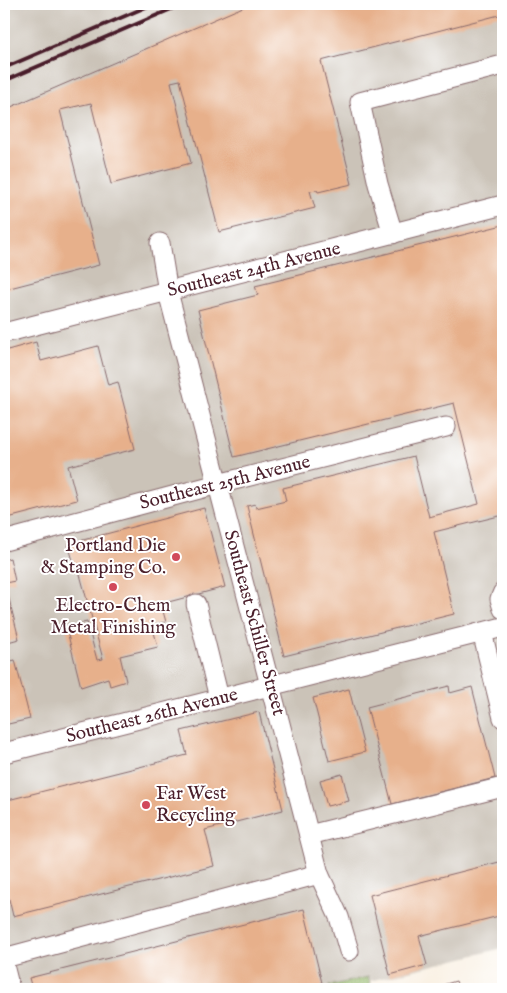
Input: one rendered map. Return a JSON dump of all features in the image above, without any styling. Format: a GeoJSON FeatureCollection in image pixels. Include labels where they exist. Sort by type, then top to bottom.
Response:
{"type":"FeatureCollection","features":[{"type":"Feature","properties":{"kind":"street"},"geometry":{"type":"LineString","coordinates":[[394,234],[378,184],[360,102],[503,65]]}},
{"type":"Feature","properties":{"kind":"street","name":"Southeast 24th Avenue"},"geometry":{"type":"LineString","coordinates":[[4,333],[503,205]]}},
{"type":"Feature","properties":{"kind":"street","name":"Southeast Schiller Street"},"geometry":{"type":"LineString","coordinates":[[160,243],[168,292],[319,874],[339,917],[349,951]]}},
{"type":"Feature","properties":{"kind":"street","name":"Southeast 25th Avenue"},"geometry":{"type":"LineString","coordinates":[[4,541],[218,484],[446,427]]}},
{"type":"Feature","properties":{"kind":"street"},"geometry":{"type":"LineString","coordinates":[[503,592],[500,599],[503,609]]}},
{"type":"Feature","properties":{"kind":"street"},"geometry":{"type":"LineString","coordinates":[[196,604],[219,698]]}},
{"type":"Feature","properties":{"kind":"street","name":"Southeast 26th Avenue"},"geometry":{"type":"LineString","coordinates":[[4,753],[503,627]]}},
{"type":"Feature","properties":{"kind":"street"},"geometry":{"type":"LineString","coordinates":[[482,632],[503,718]]}},
{"type":"Feature","properties":{"kind":"street"},"geometry":{"type":"LineString","coordinates":[[309,835],[503,787]]}},
{"type":"Feature","properties":{"kind":"street"},"geometry":{"type":"LineString","coordinates":[[4,958],[319,874]]}},
{"type":"Feature","properties":{"kind":"street"},"geometry":{"type":"LineString","coordinates":[[4,966],[10,989]]}},
{"type":"Feature","properties":{"kind":"shaded area"},"geometry":{"type":"Polygon","coordinates":[[[4,4],[503,4],[503,948],[337,989],[329,987],[320,989],[4,989],[4,4]]]}},
{"type":"Feature","properties":{"kind":"green space"},"geometry":{"type":"Polygon","coordinates":[[[368,977],[372,989],[330,989],[329,986],[368,977]]]}},
{"type":"Feature","properties":{"kind":"building"},"geometry":{"type":"Polygon","coordinates":[[[250,4],[503,4],[503,14],[321,61],[352,184],[318,192],[317,190],[310,191],[315,208],[219,232],[180,80],[171,82],[191,163],[111,184],[91,103],[60,110],[99,265],[6,289],[4,282],[4,110],[250,4]]]}},
{"type":"Feature","properties":{"kind":"building"},"geometry":{"type":"Polygon","coordinates":[[[503,225],[503,521],[500,522],[499,516],[434,532],[454,614],[284,656],[247,506],[255,504],[256,508],[286,501],[283,488],[414,456],[429,517],[479,504],[454,403],[234,457],[198,310],[258,295],[255,286],[503,225]]]}},
{"type":"Feature","properties":{"kind":"building"},"geometry":{"type":"Polygon","coordinates":[[[36,342],[41,361],[98,346],[108,385],[118,382],[135,449],[68,466],[77,500],[4,519],[4,351],[36,342]]]}},
{"type":"Feature","properties":{"kind":"building"},"geometry":{"type":"Polygon","coordinates":[[[204,508],[225,587],[161,604],[166,622],[152,625],[158,647],[120,656],[126,681],[110,686],[108,678],[81,687],[66,627],[87,622],[97,660],[103,659],[78,567],[75,567],[68,544],[204,508]]]}},
{"type":"Feature","properties":{"kind":"building"},"geometry":{"type":"Polygon","coordinates":[[[10,558],[15,581],[5,583],[19,639],[4,643],[4,560],[10,558]]]}},
{"type":"Feature","properties":{"kind":"building"},"geometry":{"type":"Polygon","coordinates":[[[15,660],[30,719],[4,725],[4,663],[15,660]]]}},
{"type":"Feature","properties":{"kind":"building"},"geometry":{"type":"Polygon","coordinates":[[[449,686],[450,693],[472,687],[495,778],[392,804],[367,707],[449,686]]]}},
{"type":"Feature","properties":{"kind":"building"},"geometry":{"type":"Polygon","coordinates":[[[349,689],[365,752],[329,761],[313,698],[349,689]]]}},
{"type":"Feature","properties":{"kind":"building"},"geometry":{"type":"Polygon","coordinates":[[[259,712],[283,810],[205,830],[214,866],[13,916],[4,878],[4,801],[187,755],[181,731],[259,712]]]}},
{"type":"Feature","properties":{"kind":"building"},"geometry":{"type":"Polygon","coordinates":[[[342,774],[349,801],[327,806],[320,780],[342,774]]]}},
{"type":"Feature","properties":{"kind":"building"},"geometry":{"type":"Polygon","coordinates":[[[503,861],[503,915],[419,936],[427,965],[390,975],[370,895],[503,861]]]}},
{"type":"Feature","properties":{"kind":"building"},"geometry":{"type":"Polygon","coordinates":[[[304,909],[323,987],[316,989],[32,989],[29,978],[304,909]]]}},
{"type":"Feature","properties":{"kind":"building"},"geometry":{"type":"Polygon","coordinates":[[[456,981],[459,989],[429,989],[456,981]]]}},
{"type":"Feature","properties":{"kind":"railway"},"geometry":{"type":"LineString","coordinates":[[4,68],[153,4]]}},
{"type":"Feature","properties":{"kind":"railway"},"geometry":{"type":"LineString","coordinates":[[4,81],[183,4]]}},
{"type":"Feature","properties":{"kind":"place","name":"Portland Die & Stamping Co."},"geometry":{"type":"Point","coordinates":[176,557]}},
{"type":"Feature","properties":{"kind":"place","name":"Electro-Chem Metal Finishing"},"geometry":{"type":"Point","coordinates":[113,587]}},
{"type":"Feature","properties":{"kind":"place","name":"Far West Recycling"},"geometry":{"type":"Point","coordinates":[146,805]}}]}
